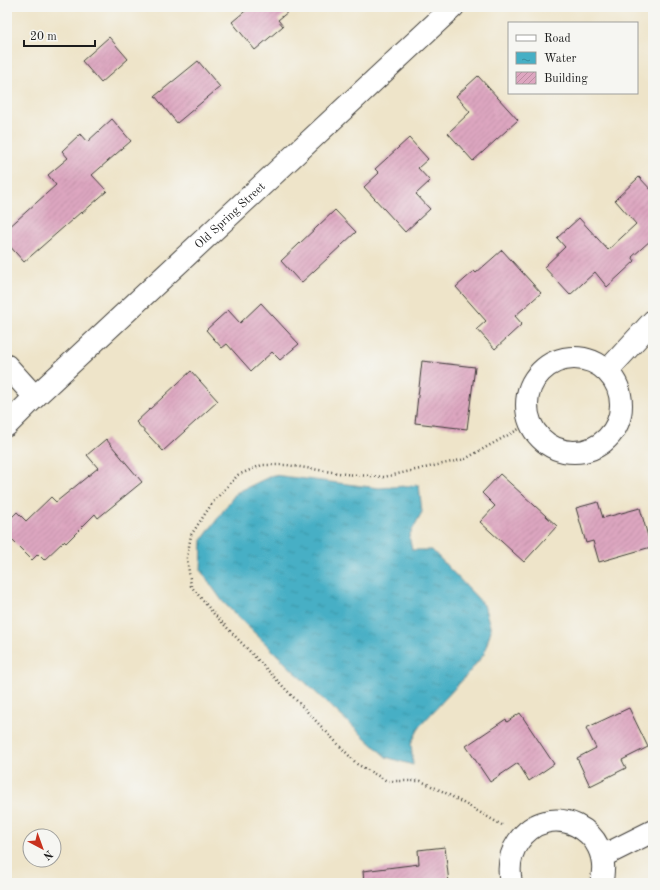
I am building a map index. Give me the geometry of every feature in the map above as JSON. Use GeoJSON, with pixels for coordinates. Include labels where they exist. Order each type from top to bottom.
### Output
{"type":"FeatureCollection","features":[{"type":"Feature","properties":{"kind":"street","name":"Old Spring Street"},"geometry":{"type":"LineString","coordinates":[[7,425],[35,397],[453,7]]}},
{"type":"Feature","properties":{"kind":"street"},"geometry":{"type":"LineString","coordinates":[[607,371],[653,321]]}},
{"type":"Feature","properties":{"kind":"street"},"geometry":{"type":"LineString","coordinates":[[580,358],[594,362],[607,371],[617,383],[621,399],[621,415],[615,430],[604,442],[591,450],[575,453],[559,451],[545,443],[534,432],[528,417],[526,402],[530,387],[538,374],[550,364],[564,359],[580,358]]}},
{"type":"Feature","properties":{"kind":"street"},"geometry":{"type":"LineString","coordinates":[[7,366],[35,397]]}},
{"type":"Feature","properties":{"kind":"street"},"geometry":{"type":"LineString","coordinates":[[511,883],[509,866],[512,850],[522,836],[533,827],[546,822],[561,821],[575,824],[587,832],[597,843],[603,856],[604,873],[601,883]]}},
{"type":"Feature","properties":{"kind":"street"},"geometry":{"type":"LineString","coordinates":[[603,856],[653,831]]}},
{"type":"Feature","properties":{"kind":"path"},"geometry":{"type":"LineString","coordinates":[[522,836],[442,791],[421,781],[387,781],[357,764],[214,614],[192,586],[187,558],[191,535],[214,502],[238,475],[256,467],[262,465],[288,465],[345,474],[384,477],[465,459],[519,429],[528,417]]}},
{"type":"Feature","properties":{"kind":"water"},"geometry":{"type":"Polygon","coordinates":[[[273,475],[379,488],[419,485],[422,512],[409,536],[412,550],[432,550],[484,605],[491,630],[484,654],[467,675],[420,726],[411,744],[413,765],[386,757],[312,689],[223,602],[201,571],[202,540],[236,493],[273,475]]]}},
{"type":"Feature","properties":{"kind":"building"},"geometry":{"type":"Polygon","coordinates":[[[250,7],[294,7],[278,20],[283,26],[255,50],[232,22],[250,7]]]}},
{"type":"Feature","properties":{"kind":"building"},"geometry":{"type":"Polygon","coordinates":[[[109,37],[128,59],[101,83],[82,61],[109,37]]]}},
{"type":"Feature","properties":{"kind":"building"},"geometry":{"type":"Polygon","coordinates":[[[198,61],[220,87],[177,123],[155,96],[198,61]]]}},
{"type":"Feature","properties":{"kind":"building"},"geometry":{"type":"Polygon","coordinates":[[[478,76],[518,120],[473,161],[448,133],[470,112],[456,96],[478,76]]]}},
{"type":"Feature","properties":{"kind":"building"},"geometry":{"type":"Polygon","coordinates":[[[112,119],[131,141],[92,175],[107,191],[24,262],[7,243],[7,229],[56,185],[48,175],[68,158],[62,151],[80,134],[87,142],[112,119]]]}},
{"type":"Feature","properties":{"kind":"building"},"geometry":{"type":"Polygon","coordinates":[[[409,138],[428,159],[418,168],[430,181],[416,194],[430,209],[405,232],[364,187],[379,173],[375,169],[409,138]]]}},
{"type":"Feature","properties":{"kind":"building"},"geometry":{"type":"Polygon","coordinates":[[[639,177],[653,192],[653,242],[651,240],[632,257],[635,261],[607,287],[595,272],[570,295],[544,267],[565,247],[557,238],[579,218],[608,250],[636,224],[615,200],[639,177]]]}},
{"type":"Feature","properties":{"kind":"building"},"geometry":{"type":"Polygon","coordinates":[[[335,210],[356,232],[301,283],[281,261],[335,210]]]}},
{"type":"Feature","properties":{"kind":"building"},"geometry":{"type":"Polygon","coordinates":[[[502,250],[541,293],[515,316],[522,324],[495,349],[477,329],[486,321],[456,287],[474,271],[476,273],[502,250]]]}},
{"type":"Feature","properties":{"kind":"building"},"geometry":{"type":"Polygon","coordinates":[[[261,303],[299,344],[280,360],[272,352],[251,371],[227,344],[222,348],[206,330],[228,310],[240,323],[261,303]]]}},
{"type":"Feature","properties":{"kind":"building"},"geometry":{"type":"Polygon","coordinates":[[[422,361],[475,367],[467,429],[415,423],[422,361]]]}},
{"type":"Feature","properties":{"kind":"building"},"geometry":{"type":"Polygon","coordinates":[[[191,371],[218,401],[163,451],[136,422],[191,371]]]}},
{"type":"Feature","properties":{"kind":"building"},"geometry":{"type":"Polygon","coordinates":[[[106,439],[142,482],[98,518],[95,514],[66,543],[64,541],[44,560],[38,554],[32,560],[7,535],[7,522],[17,512],[26,521],[51,497],[56,502],[98,468],[87,455],[106,439]]]}},
{"type":"Feature","properties":{"kind":"building"},"geometry":{"type":"Polygon","coordinates":[[[500,474],[557,526],[524,562],[480,522],[495,506],[482,493],[500,474]]]}},
{"type":"Feature","properties":{"kind":"building"},"geometry":{"type":"Polygon","coordinates":[[[598,502],[603,518],[640,508],[651,547],[599,562],[593,541],[586,543],[576,508],[598,502]]]}},
{"type":"Feature","properties":{"kind":"building"},"geometry":{"type":"Polygon","coordinates":[[[629,708],[648,747],[622,760],[626,768],[590,786],[577,758],[596,748],[586,728],[629,708]]]}},
{"type":"Feature","properties":{"kind":"building"},"geometry":{"type":"Polygon","coordinates":[[[520,713],[554,764],[529,781],[518,763],[490,782],[466,746],[506,719],[507,722],[520,713]]]}},
{"type":"Feature","properties":{"kind":"building"},"geometry":{"type":"Polygon","coordinates":[[[445,847],[449,883],[364,883],[363,871],[419,864],[418,850],[445,847]]]}}]}
